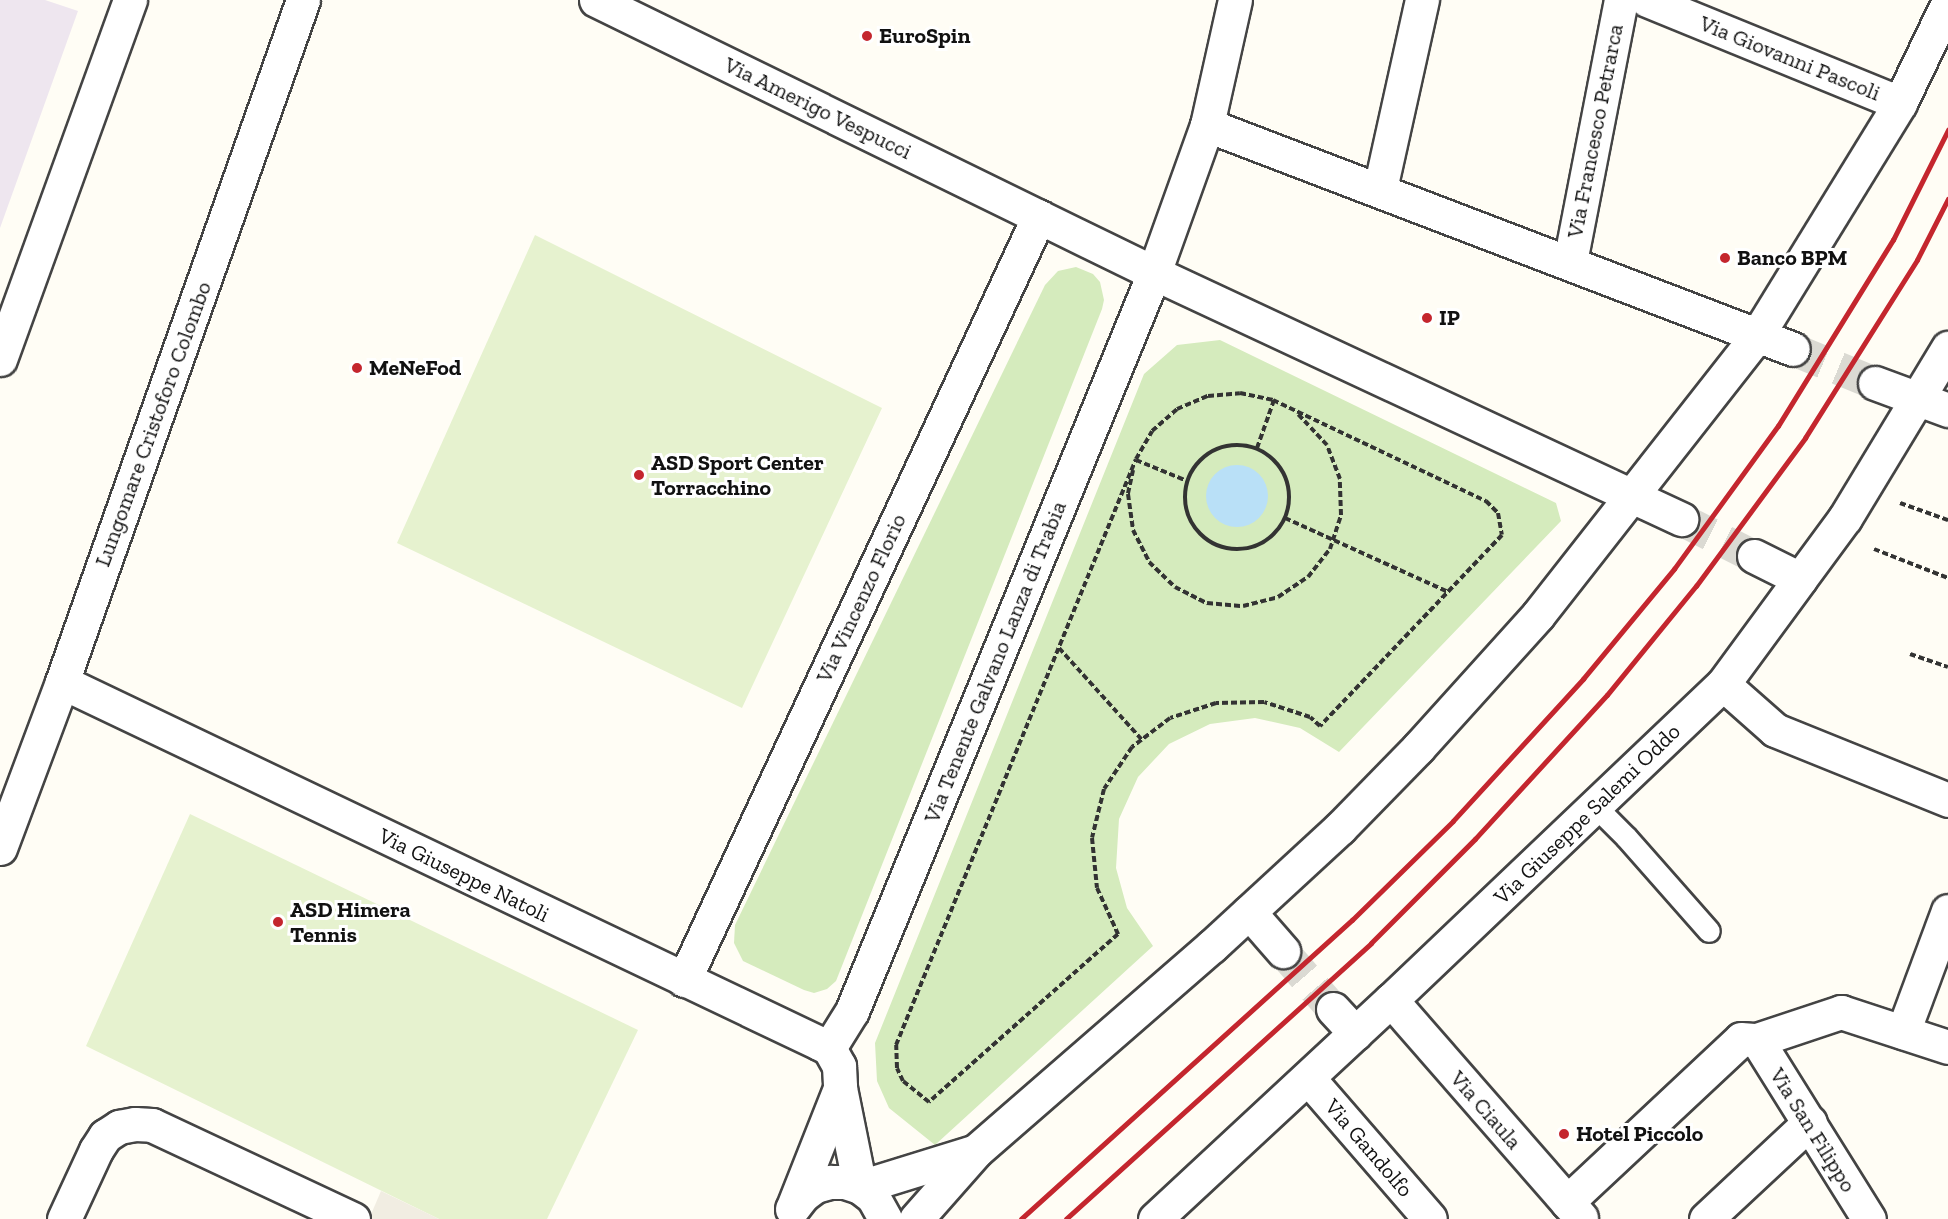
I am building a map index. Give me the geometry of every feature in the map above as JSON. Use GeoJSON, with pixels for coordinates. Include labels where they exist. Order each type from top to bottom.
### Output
{"type":"FeatureCollection","features":[{"type":"Feature","properties":{"kind":"street"},"geometry":{"type":"LineString","coordinates":[[0,359],[130,0]]}},
{"type":"Feature","properties":{"kind":"street","name":"Lungomare Cristoforo Colombo"},"geometry":{"type":"LineString","coordinates":[[0,848],[62,682],[303,0]]}},
{"type":"Feature","properties":{"kind":"street","name":"Via Amerigo Vespucci"},"geometry":{"type":"LineString","coordinates":[[596,0],[1154,273],[1681,519]]}},
{"type":"Feature","properties":{"kind":"street","name":"Via Tenente Galvano Lanza di Trabia"},"geometry":{"type":"LineString","coordinates":[[829,1048],[852,1011],[1154,273],[1206,125],[1235,0]]}},
{"type":"Feature","properties":{"kind":"street"},"geometry":{"type":"LineString","coordinates":[[1380,189],[1422,0]]}},
{"type":"Feature","properties":{"kind":"street","name":"Via Francesco Petrarca"},"geometry":{"type":"LineString","coordinates":[[1570,262],[1621,0]]}},
{"type":"Feature","properties":{"kind":"street","name":"Via Giovanni Pascoli"},"geometry":{"type":"LineString","coordinates":[[1647,0],[1900,103]]}},
{"type":"Feature","properties":{"kind":"street"},"geometry":{"type":"LineString","coordinates":[[915,1219],[976,1151],[1249,912],[1340,828],[1426,739],[1538,615],[1758,334],[1900,103],[1948,3]]}},
{"type":"Feature","properties":{"kind":"street"},"geometry":{"type":"LineString","coordinates":[[1206,125],[1380,189],[1758,334],[1793,350]]}},
{"type":"Feature","properties":{"kind":"street","name":"Via Vincenzo Florio"},"geometry":{"type":"LineString","coordinates":[[684,980],[1039,216]]}},
{"type":"Feature","properties":{"kind":"street","name":"Via Giuseppe Salemi Oddo"},"geometry":{"type":"LineString","coordinates":[[1155,1219],[1391,1000],[1723,684],[1835,531],[1864,486],[1933,405],[1948,348]]}},
{"type":"Feature","properties":{"kind":"street"},"geometry":{"type":"LineString","coordinates":[[1875,383],[1933,405]]}},
{"type":"Feature","properties":{"kind":"street"},"geometry":{"type":"LineString","coordinates":[[1754,556],[1800,579]]}},
{"type":"Feature","properties":{"kind":"street","name":"Via Giuseppe Natoli"},"geometry":{"type":"LineString","coordinates":[[62,682],[829,1048]]}},
{"type":"Feature","properties":{"kind":"street"},"geometry":{"type":"LineString","coordinates":[[1723,684],[1774,730],[1948,800]]}},
{"type":"Feature","properties":{"kind":"street"},"geometry":{"type":"LineString","coordinates":[[1903,1032],[1948,910]]}},
{"type":"Feature","properties":{"kind":"street"},"geometry":{"type":"LineString","coordinates":[[1249,912],[1283,951]]}},
{"type":"Feature","properties":{"kind":"street","name":"Via Ciaula"},"geometry":{"type":"LineString","coordinates":[[1391,1000],[1574,1210]]}},
{"type":"Feature","properties":{"kind":"street"},"geometry":{"type":"LineString","coordinates":[[1333,1009],[1355,1033]]}},
{"type":"Feature","properties":{"kind":"street"},"geometry":{"type":"LineString","coordinates":[[1574,1210],[1741,1039],[1757,1040],[1841,1012],[1948,1047]]}},
{"type":"Feature","properties":{"kind":"street","name":"Via San Filippo"},"geometry":{"type":"LineString","coordinates":[[1757,1040],[1809,1122],[1862,1216]]}},
{"type":"Feature","properties":{"kind":"street"},"geometry":{"type":"LineString","coordinates":[[829,1048],[839,1066],[840,1088],[860,1187]]}},
{"type":"Feature","properties":{"kind":"street","name":"Via Gandolfo"},"geometry":{"type":"LineString","coordinates":[[1308,1078],[1430,1219]]}},
{"type":"Feature","properties":{"kind":"street"},"geometry":{"type":"LineString","coordinates":[[790,1214],[840,1088]]}},
{"type":"Feature","properties":{"kind":"street"},"geometry":{"type":"LineString","coordinates":[[1706,1219],[1809,1122]]}},
{"type":"Feature","properties":{"kind":"street"},"geometry":{"type":"LineString","coordinates":[[64,1219],[96,1150],[105,1136],[119,1127],[135,1124],[159,1128],[354,1219]]}},
{"type":"Feature","properties":{"kind":"street"},"geometry":{"type":"LineString","coordinates":[[860,1187],[976,1151]]}},
{"type":"Feature","properties":{"kind":"street"},"geometry":{"type":"LineString","coordinates":[[790,1214],[803,1195],[815,1186],[830,1182],[845,1182],[860,1187],[873,1197],[885,1219]]}},
{"type":"Feature","properties":{"kind":"lane"},"geometry":{"type":"LineString","coordinates":[[1595,806],[1626,837],[1709,931]]}},
{"type":"Feature","properties":{"kind":"path"},"geometry":{"type":"LineString","coordinates":[[1240,393],[1273,399],[1486,501],[1498,513],[1502,535],[1320,726],[1310,717],[1264,702],[1216,703],[1170,718],[1132,747],[1104,789],[1092,838],[1097,888],[1118,934],[929,1102],[903,1081],[897,1068],[896,1045],[1136,459],[1152,431],[1177,409],[1208,396],[1240,393]]}},
{"type":"Feature","properties":{"kind":"path"},"geometry":{"type":"LineString","coordinates":[[1257,448],[1273,399]]}},
{"type":"Feature","properties":{"kind":"path"},"geometry":{"type":"LineString","coordinates":[[1136,459],[1128,494],[1129,503],[1133,530],[1149,562],[1175,587],[1207,603],[1243,606],[1278,597],[1308,578],[1330,549],[1341,515],[1340,478],[1327,445],[1304,417],[1273,399]]}},
{"type":"Feature","properties":{"kind":"path"},"geometry":{"type":"LineString","coordinates":[[1239,445],[1257,448],[1271,457],[1282,470],[1289,485],[1290,502],[1285,518],[1276,532],[1256,546],[1231,550],[1215,545],[1200,535],[1189,520],[1184,503],[1187,481],[1193,468],[1205,454],[1221,446],[1239,445]]}},
{"type":"Feature","properties":{"kind":"path"},"geometry":{"type":"LineString","coordinates":[[1136,459],[1187,481]]}},
{"type":"Feature","properties":{"kind":"path"},"geometry":{"type":"LineString","coordinates":[[1864,486],[1924,513],[1948,520]]}},
{"type":"Feature","properties":{"kind":"path"},"geometry":{"type":"LineString","coordinates":[[1285,518],[1448,592]]}},
{"type":"Feature","properties":{"kind":"path"},"geometry":{"type":"LineString","coordinates":[[1835,531],[1895,559],[1948,578]]}},
{"type":"Feature","properties":{"kind":"path"},"geometry":{"type":"LineString","coordinates":[[1059,648],[1142,740]]}},
{"type":"Feature","properties":{"kind":"path"},"geometry":{"type":"LineString","coordinates":[[1910,654],[1948,667]]}},
{"type":"Feature","properties":{"kind":"shaded area"},"geometry":{"type":"Polygon","coordinates":[[[0,0],[45,0],[78,11],[0,228],[0,0]]]}},
{"type":"Feature","properties":{"kind":"shaded area"},"geometry":{"type":"Polygon","coordinates":[[[381,1191],[439,1219],[369,1219],[381,1191]]]}},
{"type":"Feature","properties":{"kind":"green space","name":"ASD Sport Center Torracchino"},"geometry":{"type":"Polygon","coordinates":[[[535,235],[882,408],[742,708],[397,543],[535,235]]]}},
{"type":"Feature","properties":{"kind":"green space"},"geometry":{"type":"Polygon","coordinates":[[[1076,267],[1093,274],[1100,282],[1104,300],[1102,309],[836,981],[827,989],[814,993],[804,990],[743,961],[734,943],[735,925],[1045,285],[1058,271],[1076,267]]]}},
{"type":"Feature","properties":{"kind":"green space"},"geometry":{"type":"Polygon","coordinates":[[[1220,340],[1556,503],[1561,521],[1339,752],[1300,728],[1255,718],[1210,724],[1169,744],[1138,777],[1119,819],[1116,868],[1127,908],[1153,946],[935,1145],[889,1108],[877,1081],[875,1043],[1144,374],[1177,345],[1220,340]]]}},
{"type":"Feature","properties":{"kind":"green space","name":"ASD Himera Tennis"},"geometry":{"type":"Polygon","coordinates":[[[190,814],[638,1030],[547,1219],[439,1219],[86,1046],[190,814]]]}},
{"type":"Feature","properties":{"kind":"water"},"geometry":{"type":"Polygon","coordinates":[[[1237,465],[1249,467],[1259,474],[1266,484],[1268,496],[1266,508],[1259,518],[1249,525],[1237,527],[1225,525],[1215,518],[1208,508],[1206,496],[1208,484],[1215,474],[1225,467],[1237,465]]]}},
{"type":"Feature","properties":{"kind":"tunnel"},"geometry":{"type":"LineString","coordinates":[[1793,349],[1875,383]]}},
{"type":"Feature","properties":{"kind":"tunnel"},"geometry":{"type":"LineString","coordinates":[[1681,519],[1754,556]]}},
{"type":"Feature","properties":{"kind":"tunnel"},"geometry":{"type":"LineString","coordinates":[[1283,951],[1333,1009]]}},
{"type":"Feature","properties":{"kind":"railway"},"geometry":{"type":"LineString","coordinates":[[1021,1219],[1352,920],[1453,821],[1583,679],[1674,569],[1778,426],[1893,240],[1948,130]]}},
{"type":"Feature","properties":{"kind":"railway"},"geometry":{"type":"LineString","coordinates":[[1066,1219],[1371,943],[1475,839],[1607,695],[1696,586],[1805,438],[1917,260],[1948,199]]}},
{"type":"Feature","properties":{"kind":"place","name":"EuroSpin"},"geometry":{"type":"Point","coordinates":[867,36]}},
{"type":"Feature","properties":{"kind":"place","name":"Banco BPM"},"geometry":{"type":"Point","coordinates":[1725,258]}},
{"type":"Feature","properties":{"kind":"place","name":"IP"},"geometry":{"type":"Point","coordinates":[1427,318]}},
{"type":"Feature","properties":{"kind":"place","name":"MeNeFod"},"geometry":{"type":"Point","coordinates":[357,368]}},
{"type":"Feature","properties":{"kind":"place","name":"ASD Sport Center Torracchino"},"geometry":{"type":"Point","coordinates":[639,475]}},
{"type":"Feature","properties":{"kind":"place","name":"ASD Himera Tennis"},"geometry":{"type":"Point","coordinates":[278,922]}},
{"type":"Feature","properties":{"kind":"place","name":"Hotel Piccolo"},"geometry":{"type":"Point","coordinates":[1564,1134]}}]}
